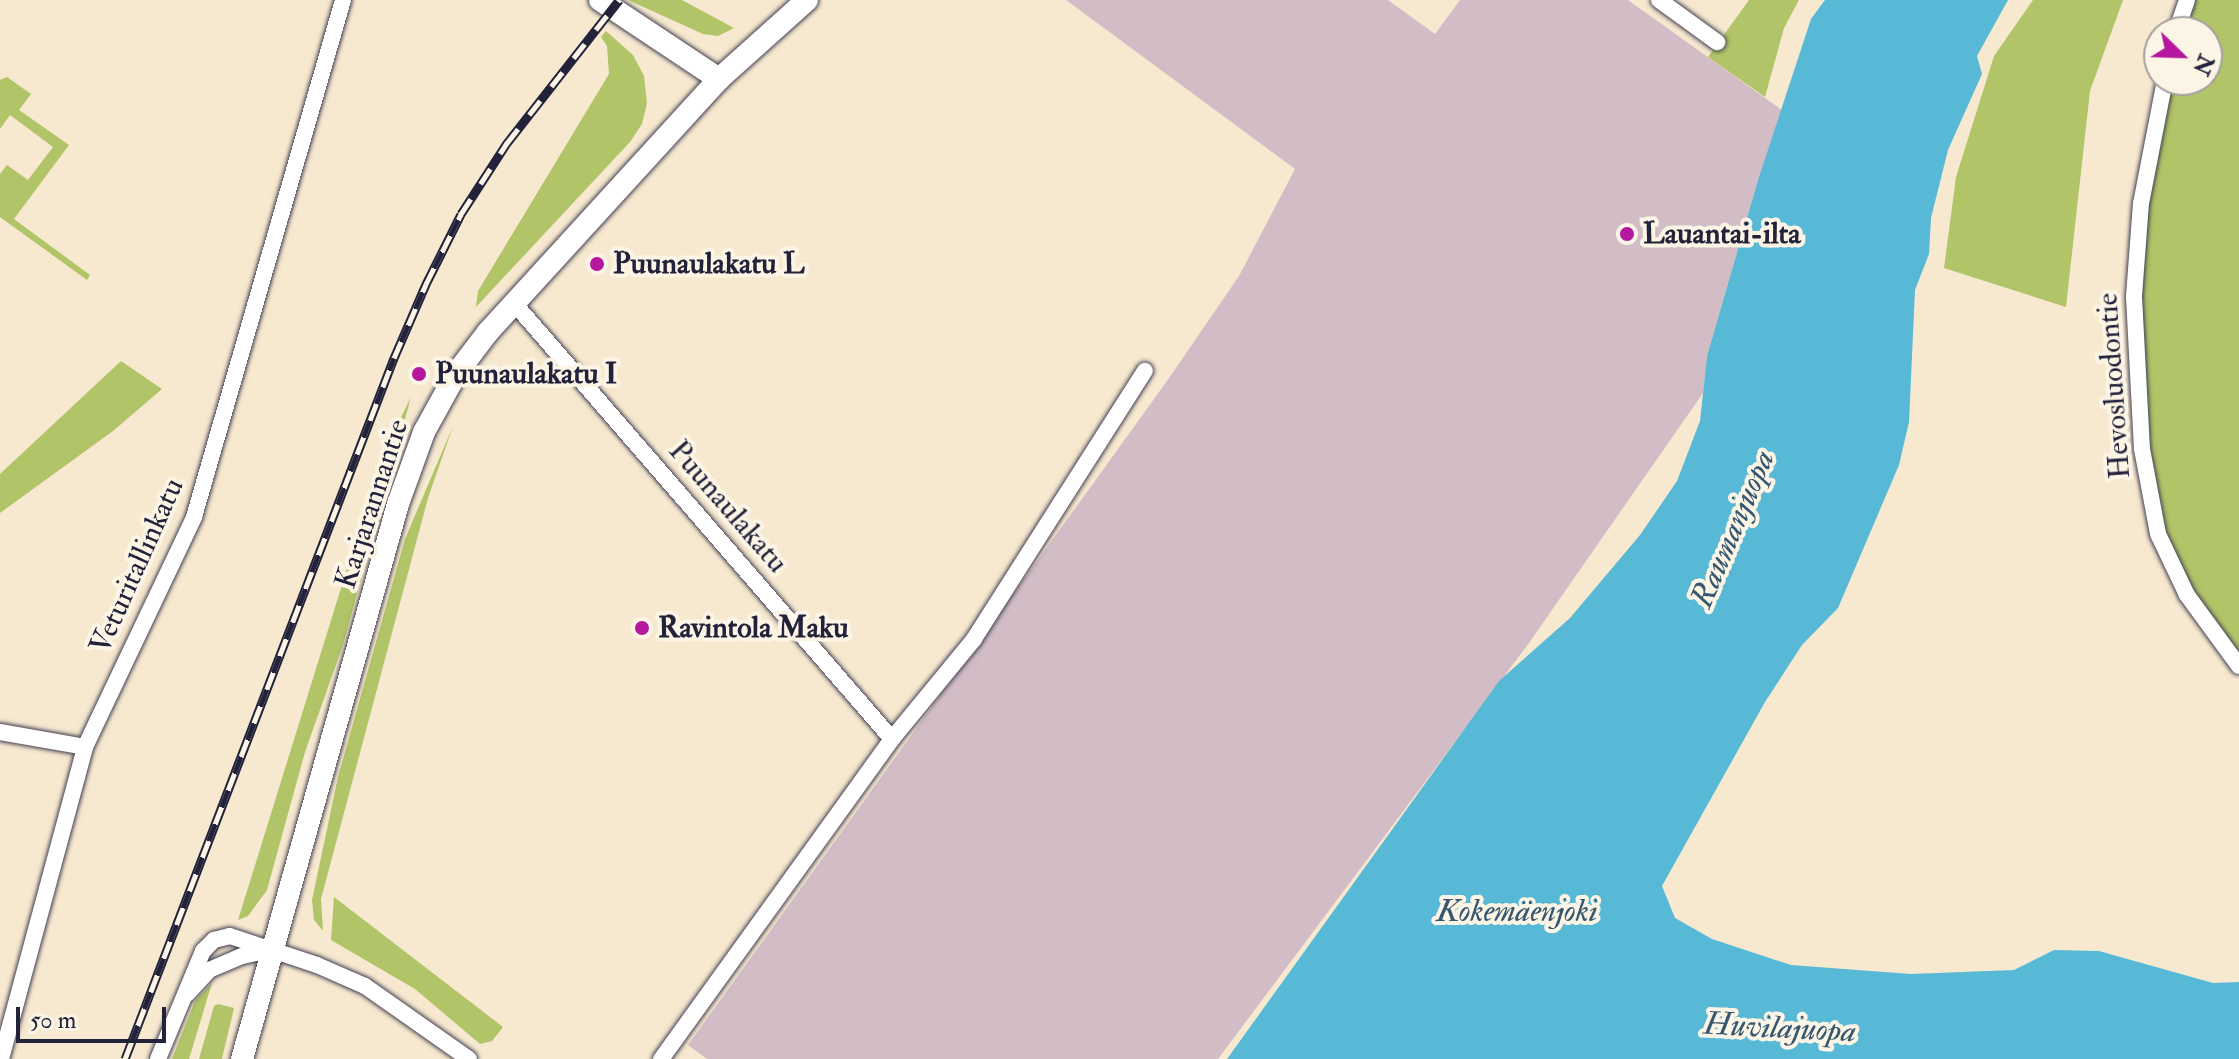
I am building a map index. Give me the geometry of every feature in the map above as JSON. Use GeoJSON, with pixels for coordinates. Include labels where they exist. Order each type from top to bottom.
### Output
{"type":"FeatureCollection","features":[{"type":"Feature","properties":{"kind":"main road"},"geometry":{"type":"LineString","coordinates":[[600,0],[719,79]]}},
{"type":"Feature","properties":{"kind":"main road","name":"Karjarannantie"},"geometry":{"type":"LineString","coordinates":[[242,1059],[398,504],[424,432],[456,374],[514,303],[719,79],[807,0]]}},
{"type":"Feature","properties":{"kind":"street","name":"Veturitallinkatu"},"geometry":{"type":"LineString","coordinates":[[1,1059],[85,747],[194,517],[343,0]]}},
{"type":"Feature","properties":{"kind":"street"},"geometry":{"type":"LineString","coordinates":[[1659,0],[1717,42]]}},
{"type":"Feature","properties":{"kind":"street","name":"Hevosluodontie"},"geometry":{"type":"LineString","coordinates":[[2162,96],[2141,203],[2134,297],[2142,449],[2158,534],[2187,595],[2239,666]]}},
{"type":"Feature","properties":{"kind":"street","name":"Puunaulakatu"},"geometry":{"type":"LineString","coordinates":[[514,303],[892,739]]}},
{"type":"Feature","properties":{"kind":"street"},"geometry":{"type":"LineString","coordinates":[[661,1059],[892,739],[974,639],[1145,371]]}},
{"type":"Feature","properties":{"kind":"street"},"geometry":{"type":"LineString","coordinates":[[0,732],[85,747]]}},
{"type":"Feature","properties":{"kind":"street"},"geometry":{"type":"LineString","coordinates":[[158,1059],[203,951],[214,940],[230,936],[365,986],[469,1059]]}},
{"type":"Feature","properties":{"kind":"street"},"geometry":{"type":"LineString","coordinates":[[179,1004],[209,970],[242,956],[272,949]]}},
{"type":"Feature","properties":{"kind":"shaded area"},"geometry":{"type":"Polygon","coordinates":[[[1066,0],[1388,0],[1435,34],[1460,0],[1628,0],[1783,111],[1758,180],[1707,356],[1703,393],[1529,643],[1218,1059],[707,1059],[688,1045],[1167,381],[1239,276],[1295,169],[1066,0]]]}},
{"type":"Feature","properties":{"kind":"green space"},"geometry":{"type":"Polygon","coordinates":[[[628,0],[682,0],[734,28],[718,36],[703,34],[628,0]]]}},
{"type":"Feature","properties":{"kind":"green space"},"geometry":{"type":"Polygon","coordinates":[[[1749,0],[1799,0],[1784,28],[1765,97],[1708,57],[1749,0]]]}},
{"type":"Feature","properties":{"kind":"green space"},"geometry":{"type":"Polygon","coordinates":[[[2033,0],[2123,0],[2090,91],[2066,307],[1944,268],[1956,177],[1994,56],[2033,0]]]}},
{"type":"Feature","properties":{"kind":"green space"},"geometry":{"type":"Polygon","coordinates":[[[2187,0],[2239,0],[2239,666],[2158,534],[2142,449],[2141,203],[2162,96],[2223,96],[2223,16],[2182,16],[2187,0]]]}},
{"type":"Feature","properties":{"kind":"green space"},"geometry":{"type":"Polygon","coordinates":[[[606,31],[633,55],[644,76],[647,103],[642,124],[630,142],[476,307],[478,291],[609,74],[607,46],[601,37],[606,31]]]}},
{"type":"Feature","properties":{"kind":"green space"},"geometry":{"type":"Polygon","coordinates":[[[7,77],[31,94],[19,110],[69,145],[14,219],[90,275],[87,280],[0,217],[0,174],[7,165],[28,180],[53,147],[10,115],[0,129],[0,80],[7,77]]]}},
{"type":"Feature","properties":{"kind":"green space"},"geometry":{"type":"Polygon","coordinates":[[[121,361],[162,389],[113,431],[0,513],[0,474],[121,361]]]}},
{"type":"Feature","properties":{"kind":"green space"},"geometry":{"type":"Polygon","coordinates":[[[411,397],[343,645],[305,752],[267,890],[248,916],[238,920],[382,456],[411,397]]]}},
{"type":"Feature","properties":{"kind":"green space"},"geometry":{"type":"Polygon","coordinates":[[[453,426],[428,498],[321,899],[323,931],[314,920],[312,900],[338,777],[405,539],[453,426]]]}},
{"type":"Feature","properties":{"kind":"green space"},"geometry":{"type":"Polygon","coordinates":[[[334,897],[503,1027],[492,1041],[480,1044],[415,989],[331,940],[334,897]]]}},
{"type":"Feature","properties":{"kind":"green space"},"geometry":{"type":"Polygon","coordinates":[[[212,983],[189,1059],[172,1059],[195,1001],[212,983]]]}},
{"type":"Feature","properties":{"kind":"green space"},"geometry":{"type":"Polygon","coordinates":[[[214,1006],[234,1008],[222,1059],[199,1059],[214,1006]]]}},
{"type":"Feature","properties":{"kind":"water","name":"Kokemäenjoki"},"geometry":{"type":"Polygon","coordinates":[[[1825,0],[2008,0],[1977,56],[1982,74],[1948,150],[1931,218],[1929,254],[1915,290],[1909,422],[1899,465],[1838,608],[1802,645],[1765,702],[1662,886],[1675,918],[1712,939],[1791,965],[1911,974],[2014,970],[2054,950],[2099,951],[2213,983],[2239,982],[2239,1059],[1227,1059],[1499,681],[1570,618],[1640,535],[1677,481],[1700,421],[1707,356],[1758,180],[1811,19],[1825,0]]]}},
{"type":"Feature","properties":{"kind":"railway"},"geometry":{"type":"LineString","coordinates":[[125,1059],[394,358],[426,284],[461,214],[507,143],[619,0]]}},
{"type":"Feature","properties":{"kind":"place","name":"Lauantai-ilta"},"geometry":{"type":"Point","coordinates":[1627,234]}},
{"type":"Feature","properties":{"kind":"place","name":"Puunaulakatu L"},"geometry":{"type":"Point","coordinates":[597,264]}},
{"type":"Feature","properties":{"kind":"place","name":"Puunaulakatu I"},"geometry":{"type":"Point","coordinates":[419,374]}},
{"type":"Feature","properties":{"kind":"place","name":"Ravintola Maku"},"geometry":{"type":"Point","coordinates":[642,628]}},
{"type":"Feature","properties":{"kind":"water label","name":"Raumanjuopa"},"geometry":{"type":"Point","coordinates":[1733,529]}},
{"type":"Feature","properties":{"kind":"water label","name":"Huvilajuopa"},"geometry":{"type":"Point","coordinates":[1780,1028]}}]}
